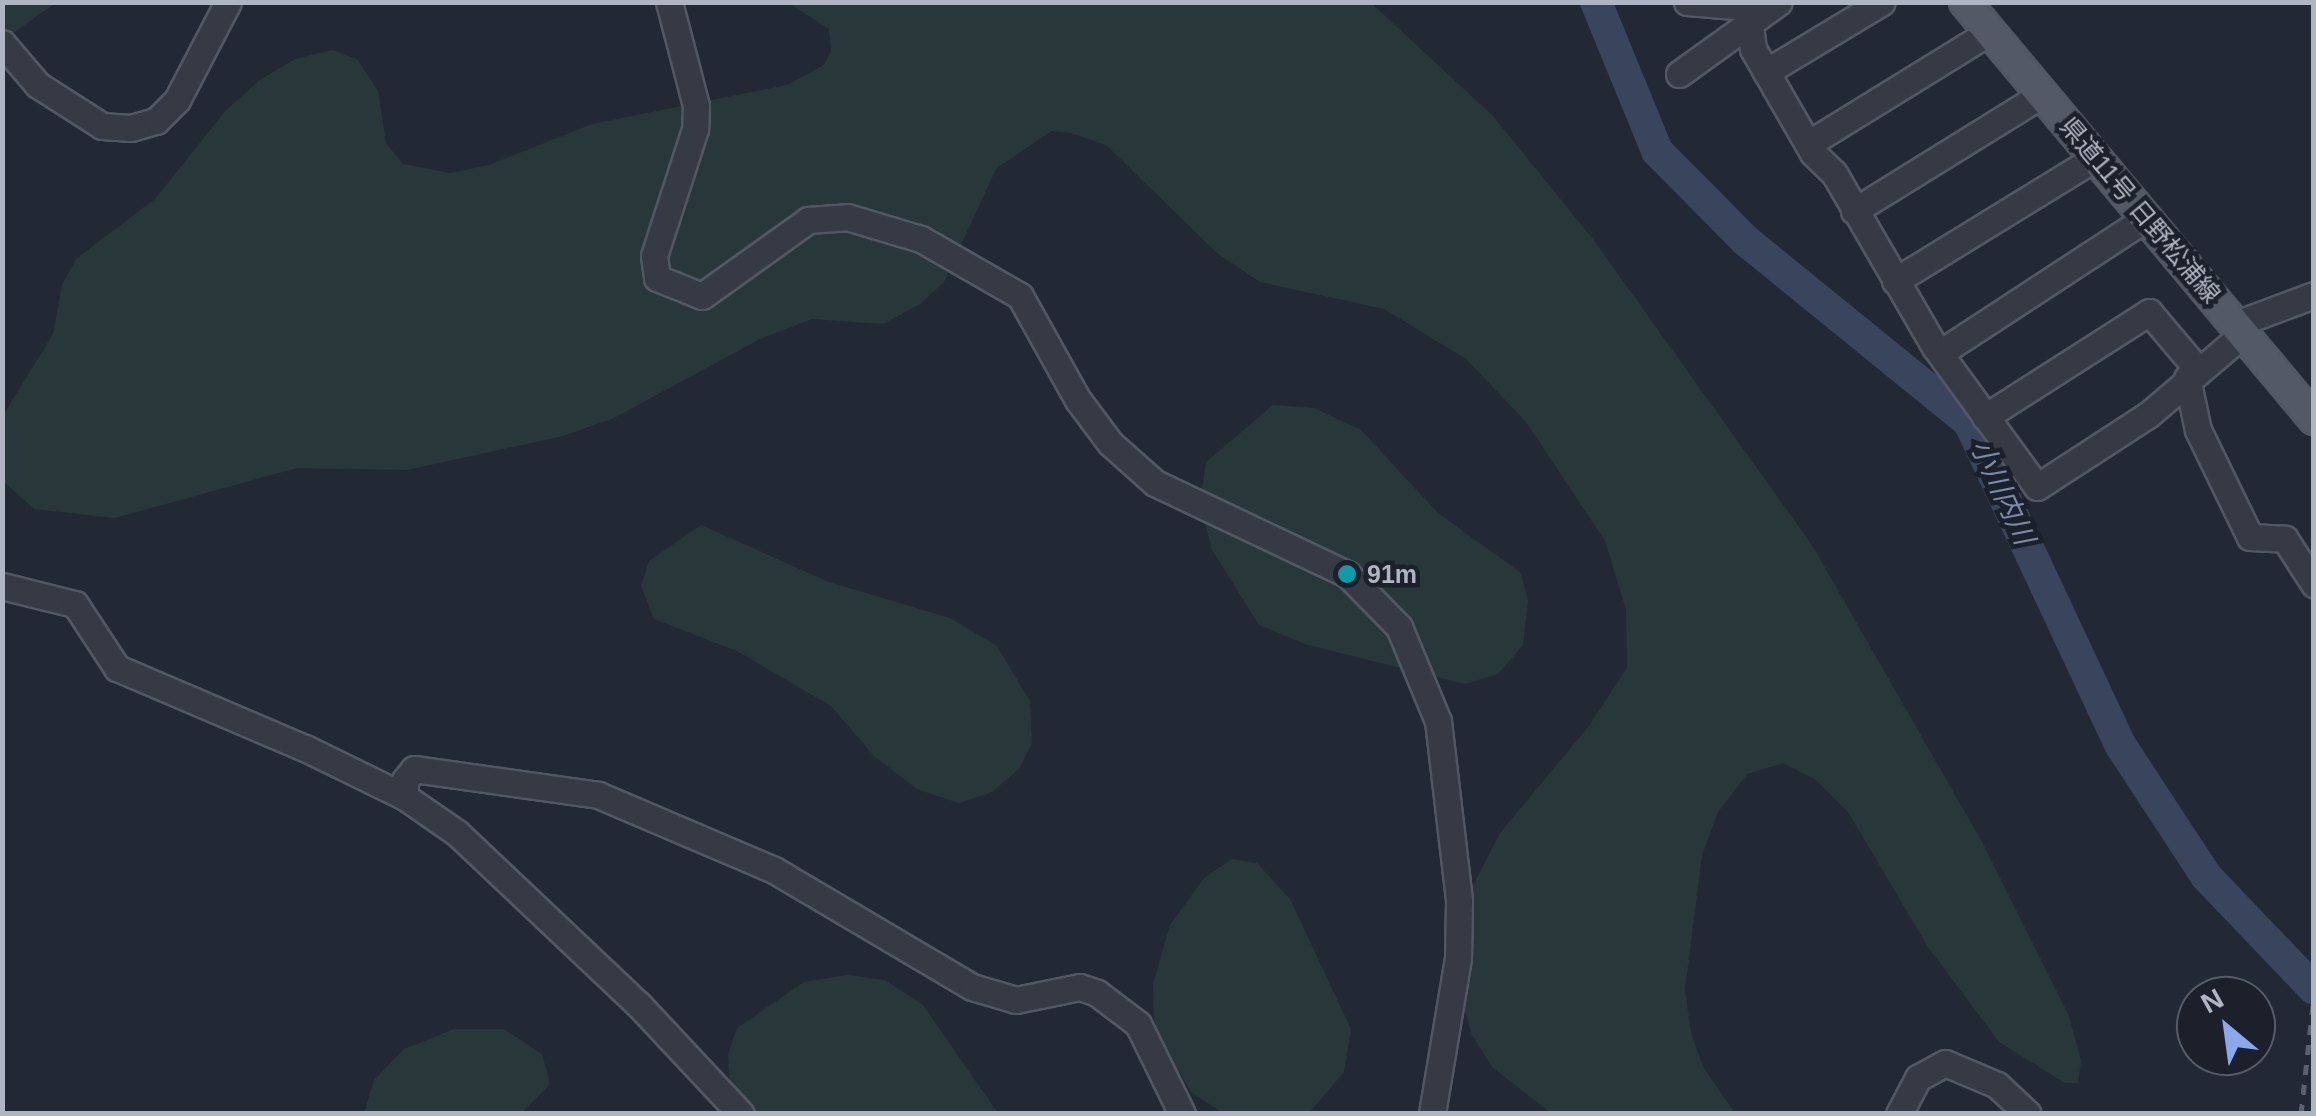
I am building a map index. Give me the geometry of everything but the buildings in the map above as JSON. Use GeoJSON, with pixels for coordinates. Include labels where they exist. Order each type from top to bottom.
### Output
{"type":"FeatureCollection","features":[{"type":"Feature","properties":{"kind":"main road","name":"県道11号 日野松浦線"},"geometry":{"type":"LineString","coordinates":[[1965,2],[2314,419]]}},
{"type":"Feature","properties":{"kind":"street"},"geometry":{"type":"LineString","coordinates":[[2,43],[54,95],[102,126],[132,128],[156,121],[177,100],[228,2]]}},
{"type":"Feature","properties":{"kind":"street"},"geometry":{"type":"LineString","coordinates":[[668,2],[696,106],[696,130],[654,256],[657,278],[702,296],[808,220],[848,217],[938,248],[1020,296],[1078,400],[1110,443],[1155,483],[1347,574],[1400,627],[1438,721],[1459,901],[1458,958],[1432,1114]]}},
{"type":"Feature","properties":{"kind":"street"},"geometry":{"type":"LineString","coordinates":[[1687,2],[1748,11],[1780,2]]}},
{"type":"Feature","properties":{"kind":"street"},"geometry":{"type":"LineString","coordinates":[[1766,72],[1882,2]]}},
{"type":"Feature","properties":{"kind":"street"},"geometry":{"type":"LineString","coordinates":[[1748,11],[1753,48],[1808,144],[1854,211],[1940,353],[2036,487],[2148,415],[2240,328],[2314,294]]}},
{"type":"Feature","properties":{"kind":"street"},"geometry":{"type":"LineString","coordinates":[[1679,74],[1748,11]]}},
{"type":"Feature","properties":{"kind":"street"},"geometry":{"type":"LineString","coordinates":[[1808,144],[1989,32]]}},
{"type":"Feature","properties":{"kind":"street"},"geometry":{"type":"LineString","coordinates":[[1854,211],[2041,95]]}},
{"type":"Feature","properties":{"kind":"street"},"geometry":{"type":"LineString","coordinates":[[1895,282],[2095,158]]}},
{"type":"Feature","properties":{"kind":"street"},"geometry":{"type":"LineString","coordinates":[[1940,353],[2146,218]]}},
{"type":"Feature","properties":{"kind":"street"},"geometry":{"type":"LineString","coordinates":[[1985,417],[2150,312],[2192,374],[2198,430],[2250,537],[2285,539],[2314,584]]}},
{"type":"Feature","properties":{"kind":"street"},"geometry":{"type":"LineString","coordinates":[[2,586],[75,604],[117,668],[404,796],[457,833],[639,1005],[741,1114]]}},
{"type":"Feature","properties":{"kind":"street"},"geometry":{"type":"LineString","coordinates":[[404,796],[414,769],[598,795],[774,870],[972,988],[1016,1000],[1080,987],[1097,993],[1138,1024],[1182,1114]]}},
{"type":"Feature","properties":{"kind":"street"},"geometry":{"type":"LineString","coordinates":[[1899,1114],[1918,1078],[1946,1064],[1997,1085],[2028,1114]]}},
{"type":"Feature","properties":{"kind":"shaded area"},"geometry":{"type":"Polygon","coordinates":[[[3,3],[56,3],[3,40],[3,3]]]}},
{"type":"Feature","properties":{"kind":"shaded area"},"geometry":{"type":"Polygon","coordinates":[[[789,3],[1371,3],[1493,116],[1592,238],[1812,545],[1982,842],[2069,1016],[2081,1061],[2078,1083],[2065,1083],[1999,1042],[1928,947],[1848,812],[1816,780],[1783,763],[1747,774],[1718,812],[1702,855],[1685,989],[1691,1033],[1703,1067],[1735,1113],[1551,1113],[1492,1067],[1472,1035],[1461,996],[1465,901],[1500,833],[1589,726],[1627,668],[1626,609],[1605,541],[1526,422],[1466,359],[1384,309],[1260,282],[1217,253],[1106,145],[1071,133],[1051,131],[996,169],[944,282],[920,304],[883,324],[812,319],[760,339],[614,418],[563,436],[407,470],[297,468],[115,518],[34,509],[3,481],[2,417],[53,334],[62,285],[76,259],[156,198],[226,110],[260,80],[295,59],[333,50],[357,59],[378,91],[386,143],[403,164],[450,173],[489,165],[592,124],[787,85],[824,65],[831,51],[829,29],[789,3]]]}},
{"type":"Feature","properties":{"kind":"shaded area"},"geometry":{"type":"Polygon","coordinates":[[[1273,405],[1314,408],[1361,430],[1438,513],[1521,573],[1528,601],[1523,645],[1498,674],[1465,684],[1305,644],[1259,625],[1212,550],[1200,502],[1206,462],[1273,405]]]}},
{"type":"Feature","properties":{"kind":"shaded area"},"geometry":{"type":"Polygon","coordinates":[[[701,525],[829,582],[950,618],[997,646],[1030,701],[1032,743],[1019,769],[992,792],[959,803],[917,789],[875,757],[831,706],[737,651],[654,619],[641,586],[649,561],[701,525]]]}},
{"type":"Feature","properties":{"kind":"shaded area"},"geometry":{"type":"Polygon","coordinates":[[[1232,859],[1257,863],[1290,899],[1351,1029],[1344,1072],[1309,1113],[1223,1113],[1191,1092],[1154,1029],[1153,984],[1170,925],[1204,878],[1232,859]]]}},
{"type":"Feature","properties":{"kind":"shaded area"},"geometry":{"type":"Polygon","coordinates":[[[847,975],[885,980],[923,1005],[998,1113],[740,1113],[730,1097],[728,1055],[737,1028],[804,982],[847,975]]]}},
{"type":"Feature","properties":{"kind":"shaded area"},"geometry":{"type":"Polygon","coordinates":[[[454,1029],[504,1029],[542,1054],[550,1084],[521,1113],[364,1113],[374,1080],[404,1049],[454,1029]]]}},
{"type":"Feature","properties":{"kind":"waterway","name":"小川内川"},"geometry":{"type":"LineString","coordinates":[[1596,2],[1657,151],[1745,240],[1969,422],[2121,746],[2206,876],[2314,989]]}},
{"type":"Feature","properties":{"kind":"railway"},"geometry":{"type":"LineString","coordinates":[[2301,1114],[2314,996]]}},
{"type":"Feature","properties":{"kind":"place","name":"91m"},"geometry":{"type":"Point","coordinates":[1347,574]}}]}
